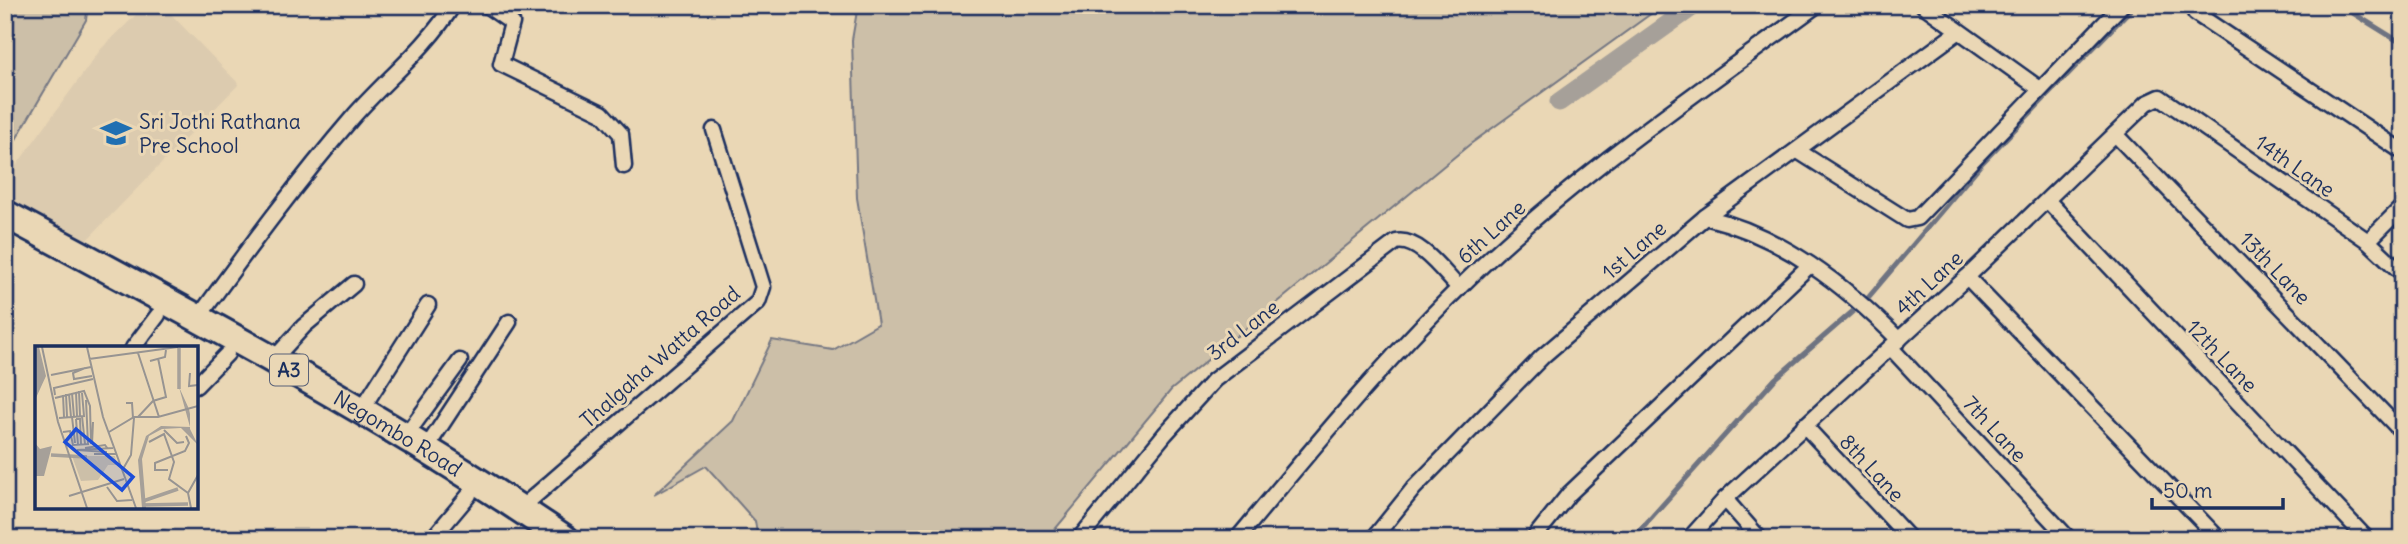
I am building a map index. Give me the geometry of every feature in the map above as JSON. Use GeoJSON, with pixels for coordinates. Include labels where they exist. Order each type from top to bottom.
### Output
{"type":"FeatureCollection","features":[{"type":"Feature","properties":{"kind":"highway","name":"Negombo Road"},"geometry":{"type":"LineString","coordinates":[[5,214],[198,318],[360,412],[520,508],[565,539]]}},
{"type":"Feature","properties":{"kind":"highway","name":"Negombo Road"},"geometry":{"type":"LineString","coordinates":[[5,232],[227,354],[468,495],[536,539]]}},
{"type":"Feature","properties":{"kind":"street"},"geometry":{"type":"LineString","coordinates":[[198,318],[271,215],[354,115],[427,39],[453,5]]}},
{"type":"Feature","properties":{"kind":"street"},"geometry":{"type":"LineString","coordinates":[[486,5],[512,23],[501,64],[602,113],[621,134],[624,166]]}},
{"type":"Feature","properties":{"kind":"street","name":"6th Lane"},"geometry":{"type":"LineString","coordinates":[[1237,539],[1310,451],[1459,288],[1595,167],[1817,5]]}},
{"type":"Feature","properties":{"kind":"street"},"geometry":{"type":"LineString","coordinates":[[1923,5],[1958,33],[2040,89]]}},
{"type":"Feature","properties":{"kind":"street"},"geometry":{"type":"LineString","coordinates":[[1798,151],[1906,220],[1917,218],[2122,5]]}},
{"type":"Feature","properties":{"kind":"street"},"geometry":{"type":"LineString","coordinates":[[2195,13],[2403,152]]}},
{"type":"Feature","properties":{"kind":"street","name":"1st Lane"},"geometry":{"type":"LineString","coordinates":[[1373,539],[1415,488],[1543,356],[1705,217],[1958,33]]}},
{"type":"Feature","properties":{"kind":"street","name":"4th Lane"},"geometry":{"type":"LineString","coordinates":[[1689,539],[1725,499],[2048,201],[2147,103],[2160,97]]}},
{"type":"Feature","properties":{"kind":"street","name":"14th Lane"},"geometry":{"type":"LineString","coordinates":[[2160,97],[2368,242],[2403,274]]}},
{"type":"Feature","properties":{"kind":"street","name":"Thalgaha Watta Road"},"geometry":{"type":"LineString","coordinates":[[520,508],[758,302],[763,286],[714,130]]}},
{"type":"Feature","properties":{"kind":"street","name":"13th Lane"},"geometry":{"type":"LineString","coordinates":[[2115,134],[2403,433]]}},
{"type":"Feature","properties":{"kind":"street","name":"12th Lane"},"geometry":{"type":"LineString","coordinates":[[2048,201],[2367,539]]}},
{"type":"Feature","properties":{"kind":"street"},"geometry":{"type":"LineString","coordinates":[[2368,242],[2403,206]]}},
{"type":"Feature","properties":{"kind":"street","name":"7th Lane"},"geometry":{"type":"LineString","coordinates":[[1705,217],[1744,228],[1811,265],[1870,311],[1895,344],[2069,539]]}},
{"type":"Feature","properties":{"kind":"street","name":"3rd Lane"},"geometry":{"type":"LineString","coordinates":[[1084,537],[1165,434],[1214,380],[1396,242],[1405,240],[1415,245],[1459,288]]}},
{"type":"Feature","properties":{"kind":"street"},"geometry":{"type":"LineString","coordinates":[[1533,539],[1569,494],[1811,265]]}},
{"type":"Feature","properties":{"kind":"street"},"geometry":{"type":"LineString","coordinates":[[1967,277],[2219,539]]}},
{"type":"Feature","properties":{"kind":"street"},"geometry":{"type":"LineString","coordinates":[[272,361],[304,326],[354,284]]}},
{"type":"Feature","properties":{"kind":"street"},"geometry":{"type":"LineString","coordinates":[[360,412],[428,305]]}},
{"type":"Feature","properties":{"kind":"street"},"geometry":{"type":"LineString","coordinates":[[135,346],[158,315]]}},
{"type":"Feature","properties":{"kind":"street"},"geometry":{"type":"LineString","coordinates":[[415,444],[509,322]]}},
{"type":"Feature","properties":{"kind":"street"},"geometry":{"type":"LineString","coordinates":[[198,384],[227,354]]}},
{"type":"Feature","properties":{"kind":"street"},"geometry":{"type":"LineString","coordinates":[[415,444],[460,361]]}},
{"type":"Feature","properties":{"kind":"street","name":"8th Lane"},"geometry":{"type":"LineString","coordinates":[[1804,425],[1910,539]]}},
{"type":"Feature","properties":{"kind":"street"},"geometry":{"type":"LineString","coordinates":[[432,539],[468,495]]}},
{"type":"Feature","properties":{"kind":"street"},"geometry":{"type":"LineString","coordinates":[[1725,499],[1760,539]]}},
{"type":"Feature","properties":{"kind":"street"},"geometry":{"type":"LineString","coordinates":[[159,539],[165,539]]}},
{"type":"Feature","properties":{"kind":"shaded area"},"geometry":{"type":"Polygon","coordinates":[[[5,5],[76,5],[87,12],[86,20],[5,158],[5,5]]]}},
{"type":"Feature","properties":{"kind":"shaded area","name":"Sri Jothi Rathana Pre School"},"geometry":{"type":"Polygon","coordinates":[[[146,5],[162,5],[239,84],[79,248],[5,204],[5,181],[101,49],[146,5]]]}},
{"type":"Feature","properties":{"kind":"shaded area"},"geometry":{"type":"Polygon","coordinates":[[[858,5],[1663,5],[1469,145],[1171,390],[1047,539],[758,539],[755,521],[706,466],[654,495],[733,421],[772,340],[833,350],[878,324],[857,198],[852,40],[858,5]]]}},
{"type":"Feature","properties":{"kind":"waterway"},"geometry":{"type":"LineString","coordinates":[[1559,102],[1695,5]]}},
{"type":"Feature","properties":{"kind":"waterway"},"geometry":{"type":"LineString","coordinates":[[1632,539],[1775,379],[1867,299],[1983,162],[2135,5]]}},
{"type":"Feature","properties":{"kind":"waterway"},"geometry":{"type":"LineString","coordinates":[[2340,5],[2403,44]]}},
{"type":"Feature","properties":{"kind":"place","name":"Sri Jothi Rathana Pre School"},"geometry":{"type":"Point","coordinates":[116,133]}}]}
